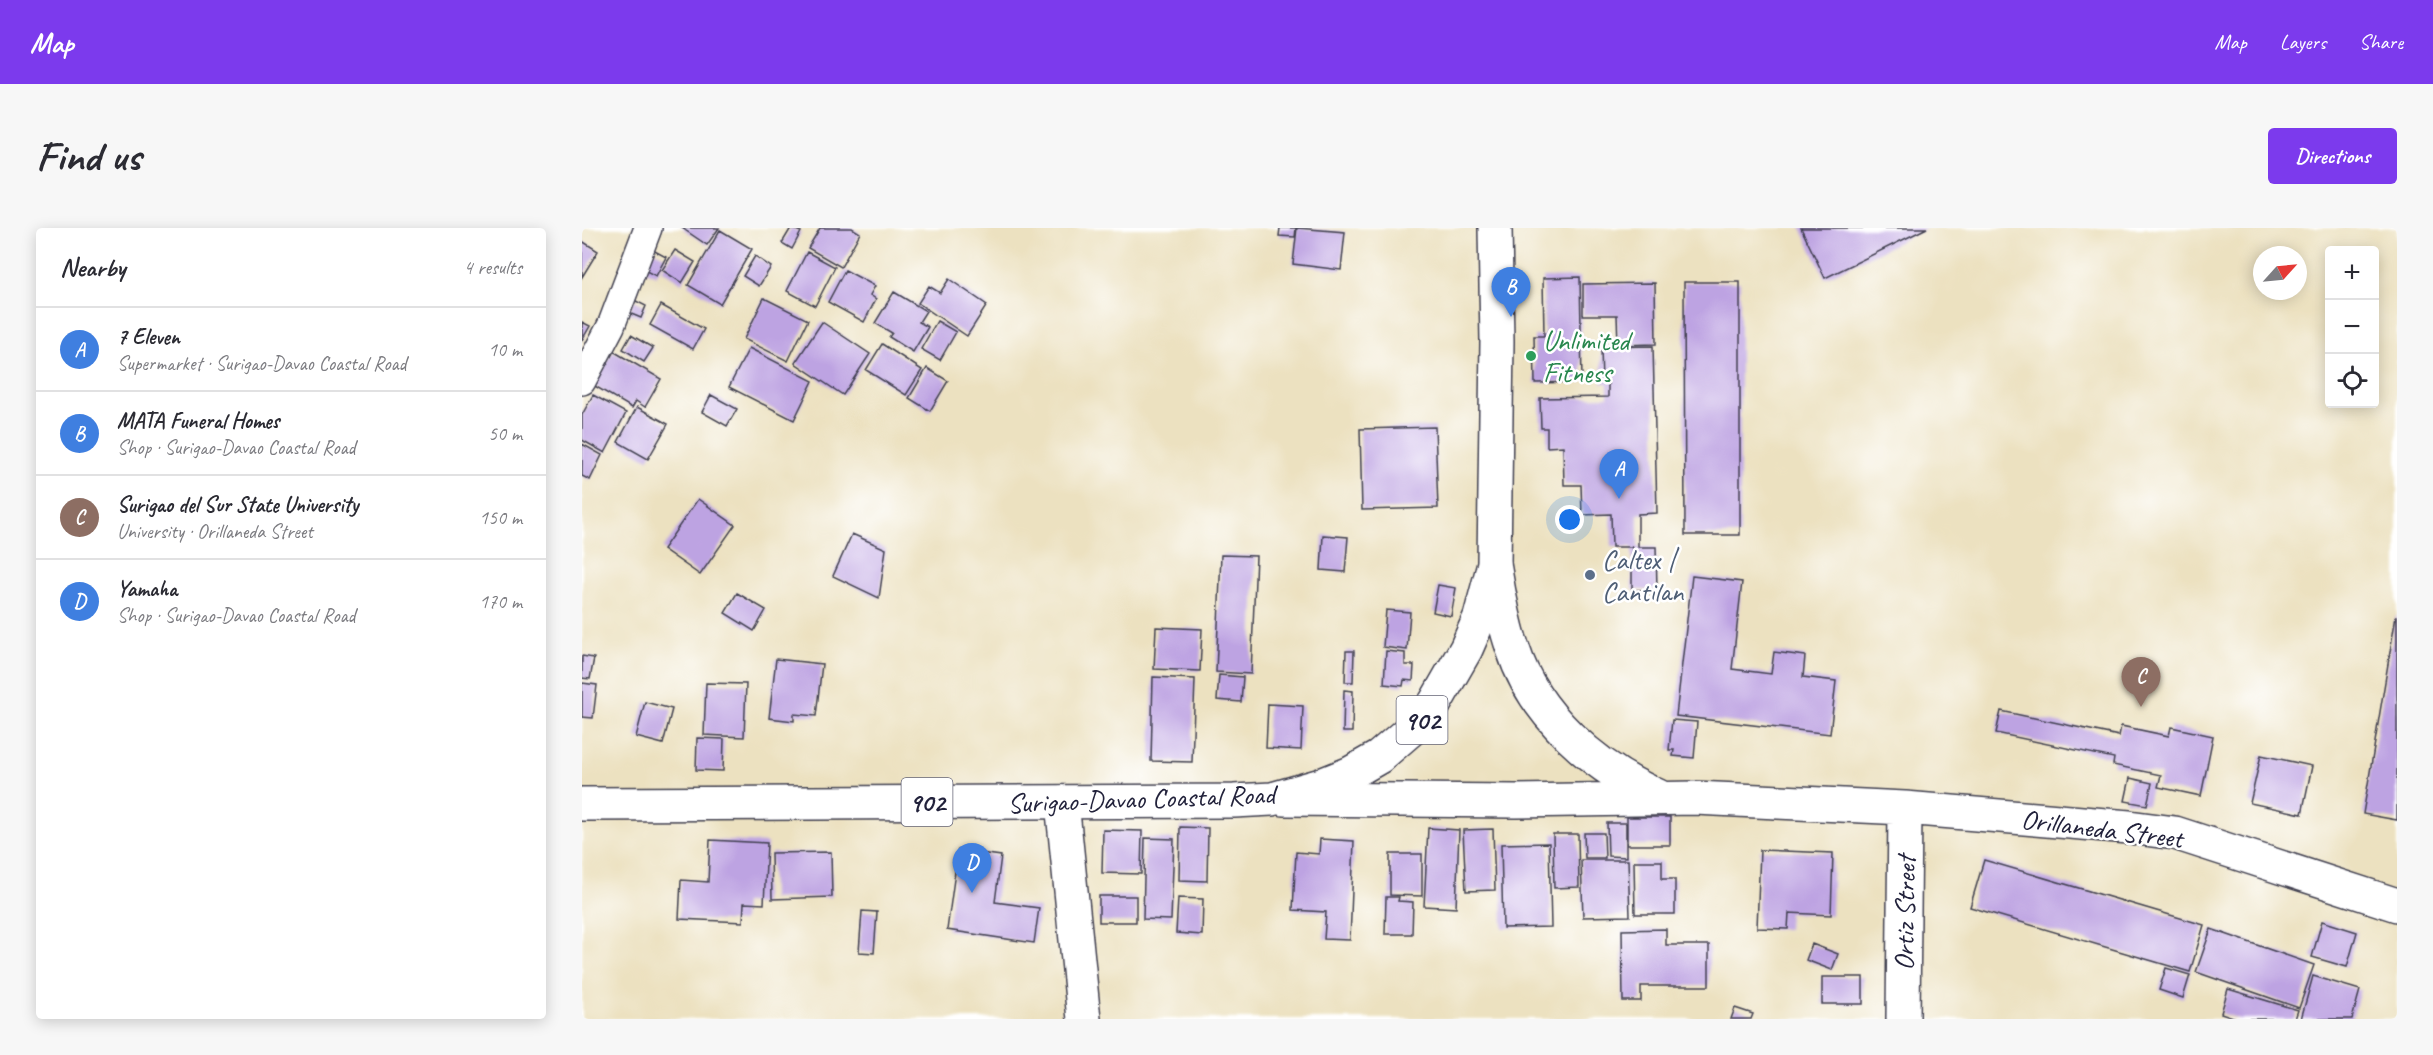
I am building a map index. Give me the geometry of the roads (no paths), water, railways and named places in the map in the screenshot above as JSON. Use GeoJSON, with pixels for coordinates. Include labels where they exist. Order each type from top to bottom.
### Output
{"type":"FeatureCollection","features":[{"type":"Feature","properties":{"kind":"main road","name":"Surigao-Davao Coastal Road"},"geometry":{"type":"LineString","coordinates":[[582,804],[1272,799],[1321,785],[1351,773],[1379,757],[1423,719],[1450,678],[1475,628],[1494,564],[1497,353],[1495,228]]}},
{"type":"Feature","properties":{"kind":"main road"},"geometry":{"type":"LineString","coordinates":[[1494,564],[1513,651],[1525,678],[1539,700],[1603,766],[1631,784],[1665,799]]}},
{"type":"Feature","properties":{"kind":"main road","name":"Orillaneda Street"},"geometry":{"type":"LineString","coordinates":[[1272,799],[1665,799],[1905,808],[2129,827],[2175,833],[2397,905]]}},
{"type":"Feature","properties":{"kind":"main road"},"geometry":{"type":"LineString","coordinates":[[1062,802],[1084,1019]]}},
{"type":"Feature","properties":{"kind":"main road","name":"Ortiz Street"},"geometry":{"type":"LineString","coordinates":[[1903,1019],[1905,808]]}},
{"type":"Feature","properties":{"kind":"street"},"geometry":{"type":"LineString","coordinates":[[582,381],[611,326],[648,228]]}},
{"type":"Feature","properties":{"kind":"place","name":"MATA Funeral Homes"},"geometry":{"type":"Point","coordinates":[1511,317]}},
{"type":"Feature","properties":{"kind":"place","name":"Unlimited Fitness"},"geometry":{"type":"Point","coordinates":[1531,356]}},
{"type":"Feature","properties":{"kind":"place","name":"7 Eleven"},"geometry":{"type":"Point","coordinates":[1619,499]}},
{"type":"Feature","properties":{"kind":"place","name":"Caltex | Cantilan"},"geometry":{"type":"Point","coordinates":[1590,575]}},
{"type":"Feature","properties":{"kind":"place","name":"Surigao del Sur State University"},"geometry":{"type":"Point","coordinates":[2141,707]}},
{"type":"Feature","properties":{"kind":"place","name":"Yamaha"},"geometry":{"type":"Point","coordinates":[972,893]}}]}
